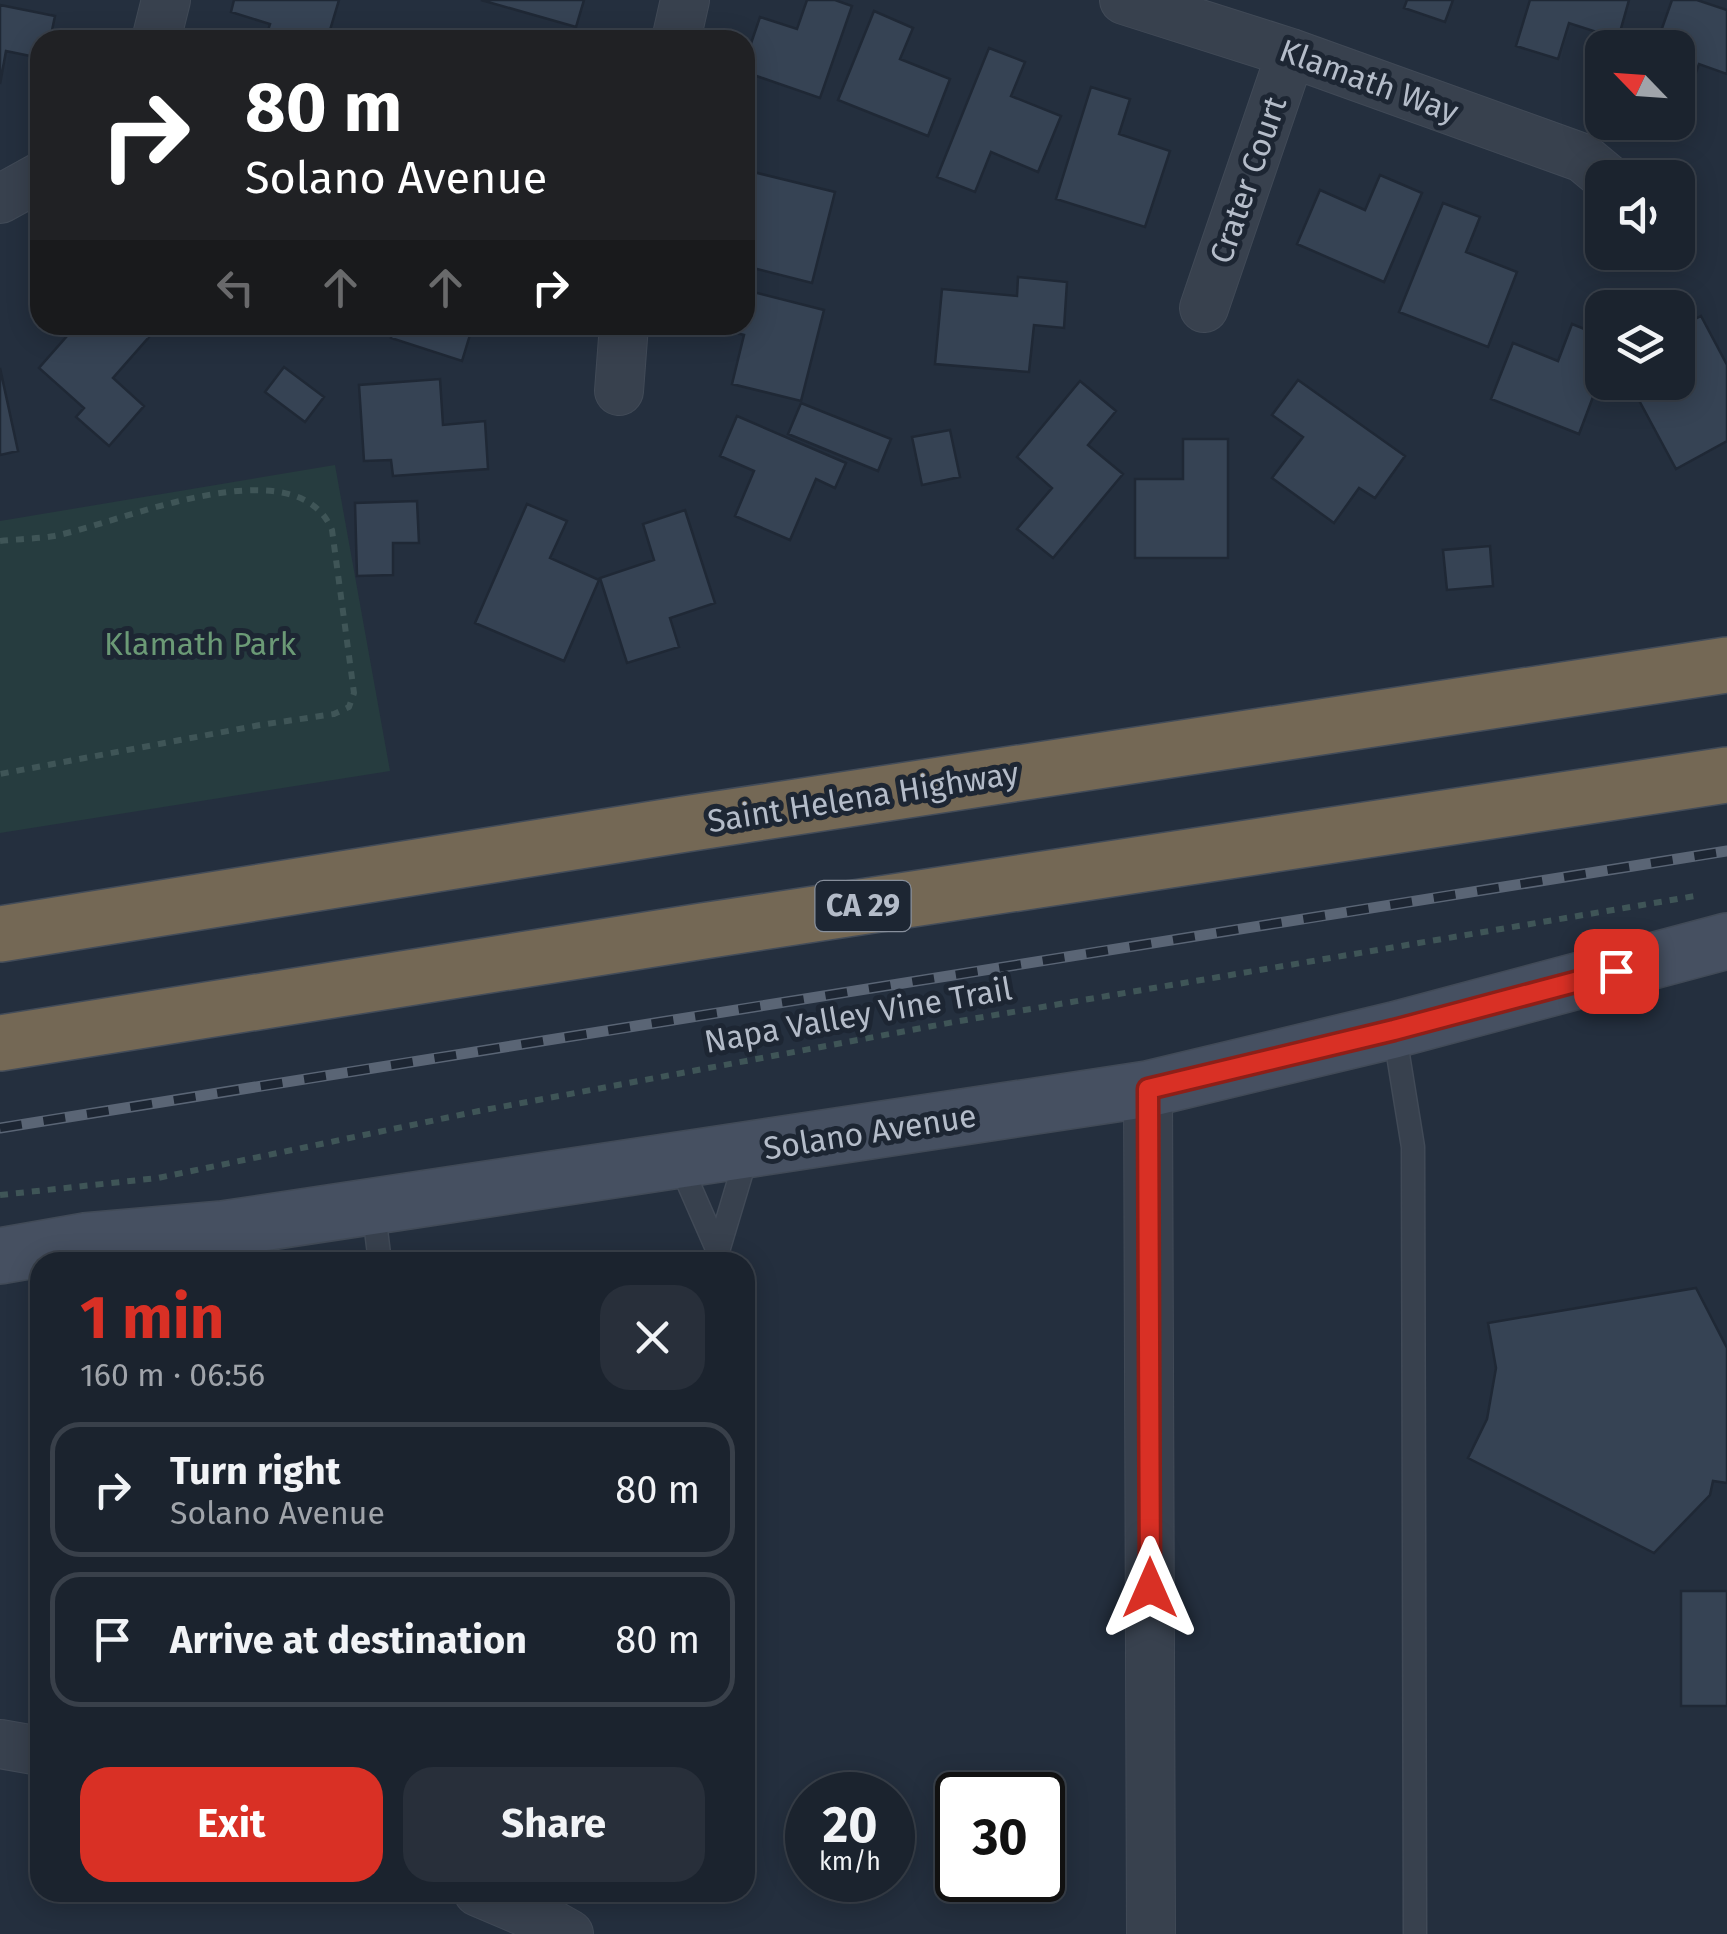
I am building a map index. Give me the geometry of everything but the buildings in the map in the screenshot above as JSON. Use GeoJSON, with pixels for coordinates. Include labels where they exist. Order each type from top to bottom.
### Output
{"type":"FeatureCollection","features":[{"type":"Feature","properties":{"kind":"highway","name":"Saint Helena Highway"},"geometry":{"type":"LineString","coordinates":[[0,934],[686,824],[1727,665]]}},
{"type":"Feature","properties":{"kind":"highway","name":"CA 29"},"geometry":{"type":"LineString","coordinates":[[0,1043],[703,930],[1727,775]]}},
{"type":"Feature","properties":{"kind":"street"},"geometry":{"type":"LineString","coordinates":[[158,30],[166,0]]}},
{"type":"Feature","properties":{"kind":"street"},"geometry":{"type":"LineString","coordinates":[[678,30],[685,0]]}},
{"type":"Feature","properties":{"kind":"street","name":"Klamath Way"},"geometry":{"type":"LineString","coordinates":[[1124,0],[1291,52],[1585,160]]}},
{"type":"Feature","properties":{"kind":"street","name":"Crater Court"},"geometry":{"type":"LineString","coordinates":[[1204,308],[1291,52]]}},
{"type":"Feature","properties":{"kind":"street"},"geometry":{"type":"LineString","coordinates":[[0,200],[30,184]]}},
{"type":"Feature","properties":{"kind":"street"},"geometry":{"type":"LineString","coordinates":[[620,390],[623,335]]}},
{"type":"Feature","properties":{"kind":"street","name":"Solano Avenue"},"geometry":{"type":"LineString","coordinates":[[0,1256],[85,1241],[223,1228],[679,1162],[1148,1089],[1394,1030],[1719,918]]}},
{"type":"Feature","properties":{"kind":"street"},"geometry":{"type":"LineString","coordinates":[[1148,1089],[1151,1934]]}},
{"type":"Feature","properties":{"kind":"street"},"geometry":{"type":"LineString","coordinates":[[0,1744],[30,1750]]}},
{"type":"Feature","properties":{"kind":"street"},"geometry":{"type":"LineString","coordinates":[[512,1902],[559,1916]]}},
{"type":"Feature","properties":{"kind":"lane"},"geometry":{"type":"LineString","coordinates":[[1394,1030],[1413,1164],[1414,1934]]}},
{"type":"Feature","properties":{"kind":"lane"},"geometry":{"type":"LineString","coordinates":[[720,1252],[748,1151]]}},
{"type":"Feature","properties":{"kind":"lane"},"geometry":{"type":"LineString","coordinates":[[679,1162],[717,1252]]}},
{"type":"Feature","properties":{"kind":"lane"},"geometry":{"type":"LineString","coordinates":[[373,1206],[379,1252]]}},
{"type":"Feature","properties":{"kind":"path"},"geometry":{"type":"LineString","coordinates":[[0,541],[55,536],[126,513],[193,498],[256,490],[296,496],[316,505],[332,530],[354,693],[350,706],[334,714],[260,724],[0,774]]}},
{"type":"Feature","properties":{"kind":"path","name":"Napa Valley Vine Trail"},"geometry":{"type":"LineString","coordinates":[[0,1195],[158,1178],[479,1111],[954,1022],[1719,918]]}},
{"type":"Feature","properties":{"kind":"green space","name":"Klamath Park"},"geometry":{"type":"Polygon","coordinates":[[[335,465],[390,771],[0,833],[0,521],[335,465]]]}},
{"type":"Feature","properties":{"kind":"railway"},"geometry":{"type":"LineString","coordinates":[[0,1128],[1727,851]]}},
{"type":"Feature","properties":{"kind":"route"},"geometry":{"type":"LineString","coordinates":[[1150,1588],[1148,1089],[1616,971]]}}]}
